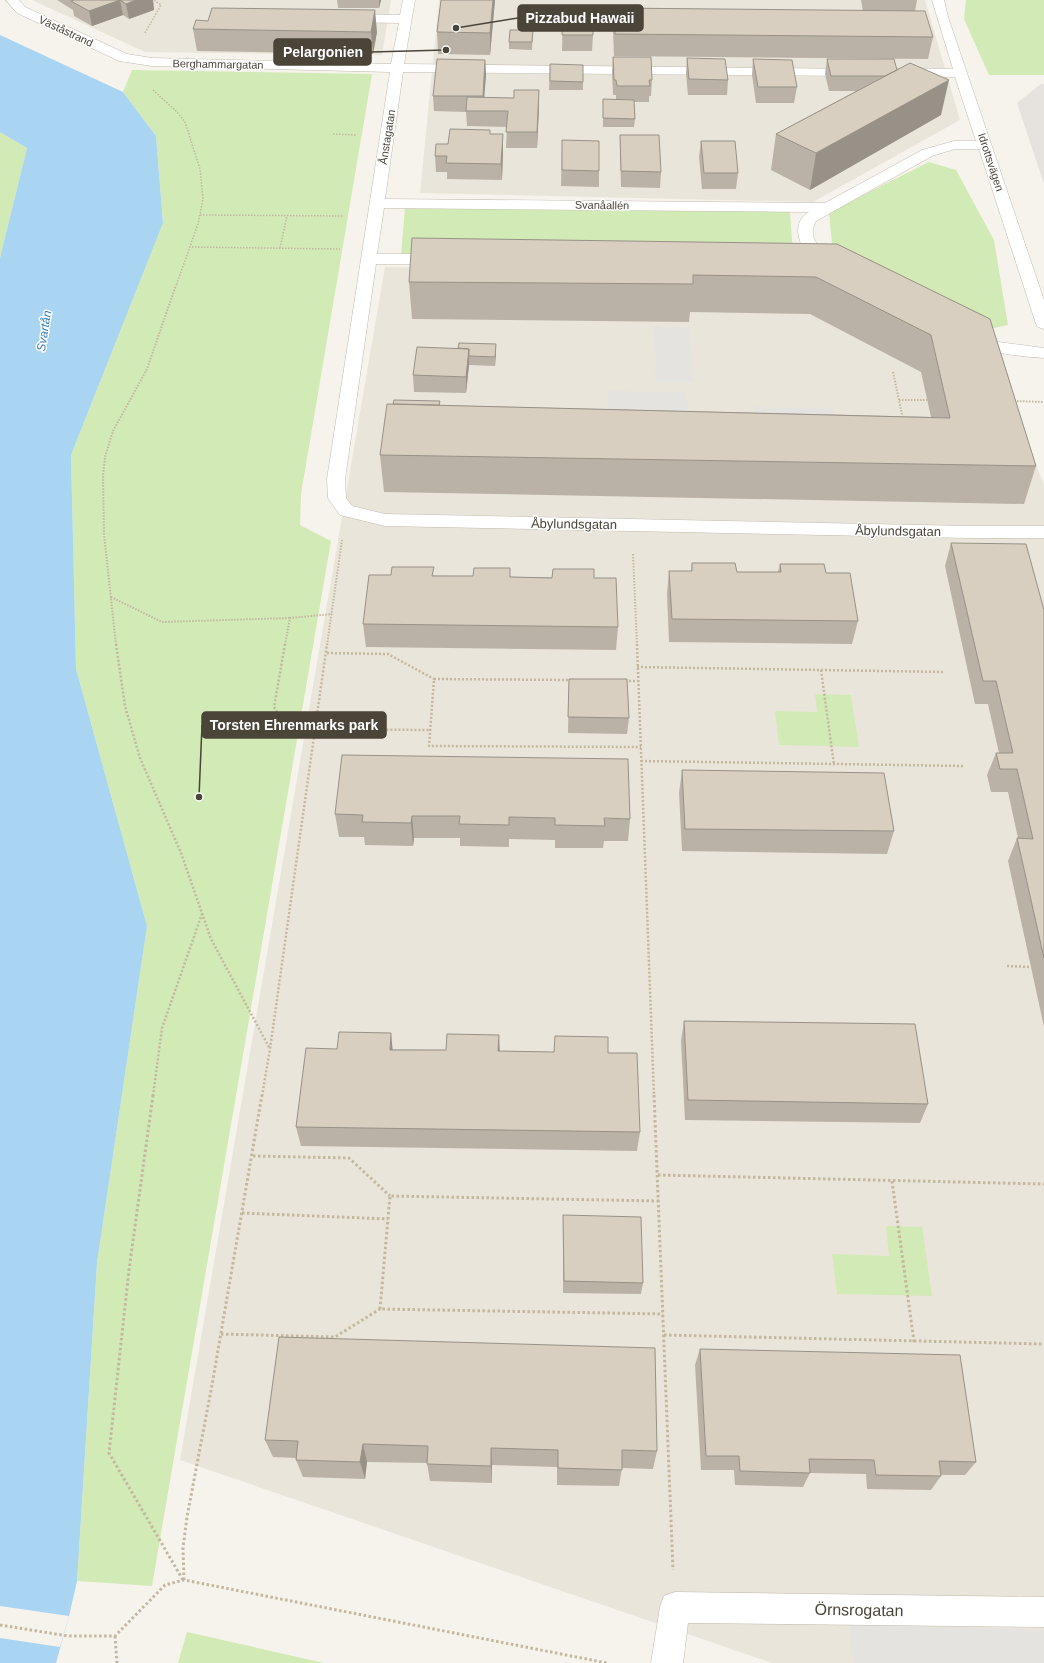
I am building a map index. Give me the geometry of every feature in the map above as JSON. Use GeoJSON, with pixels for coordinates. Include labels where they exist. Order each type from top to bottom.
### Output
{"type":"FeatureCollection","features":[{"type":"Feature","properties":{"kind":"street","name":"Väståstrand"},"geometry":{"type":"LineString","coordinates":[[12,0],[21,10],[122,58]]}},
{"type":"Feature","properties":{"kind":"street","name":"Ånstagatan"},"geometry":{"type":"LineString","coordinates":[[368,261],[397,68],[409,0]]}},
{"type":"Feature","properties":{"kind":"street","name":"Idrottsvägen"},"geometry":{"type":"LineString","coordinates":[[938,0],[942,17],[1044,324]]}},
{"type":"Feature","properties":{"kind":"street"},"geometry":{"type":"LineString","coordinates":[[926,17],[942,17]]}},
{"type":"Feature","properties":{"kind":"street"},"geometry":{"type":"LineString","coordinates":[[335,18],[406,19]]}},
{"type":"Feature","properties":{"kind":"street","name":"Berghammargatan"},"geometry":{"type":"LineString","coordinates":[[122,58],[176,64],[397,68],[867,72]]}},
{"type":"Feature","properties":{"kind":"street"},"geometry":{"type":"LineString","coordinates":[[891,72],[961,73]]}},
{"type":"Feature","properties":{"kind":"street","name":"Svanåallén"},"geometry":{"type":"LineString","coordinates":[[804,264],[834,268],[817,256],[807,240],[805,229],[810,218],[927,153],[954,145],[985,145]]}},
{"type":"Feature","properties":{"kind":"street","name":"Svanåallén"},"geometry":{"type":"LineString","coordinates":[[376,210],[827,208]]}},
{"type":"Feature","properties":{"kind":"street"},"geometry":{"type":"LineString","coordinates":[[346,511],[337,498],[336,479],[368,261],[455,260]]}},
{"type":"Feature","properties":{"kind":"street"},"geometry":{"type":"LineString","coordinates":[[957,331],[978,342],[1010,350],[1044,353]]}},
{"type":"Feature","properties":{"kind":"street","name":"Åbylundsgatan"},"geometry":{"type":"LineString","coordinates":[[346,511],[385,520],[961,532],[1044,532]]}},
{"type":"Feature","properties":{"kind":"street"},"geometry":{"type":"LineString","coordinates":[[667,1663],[675,1607]]}},
{"type":"Feature","properties":{"kind":"street","name":"Örnsrogatan"},"geometry":{"type":"LineString","coordinates":[[675,1607],[1044,1612]]}},
{"type":"Feature","properties":{"kind":"path"},"geometry":{"type":"LineString","coordinates":[[109,51],[144,36],[161,5],[154,0]]}},
{"type":"Feature","properties":{"kind":"path"},"geometry":{"type":"LineString","coordinates":[[141,61],[143,78],[148,85],[177,112],[185,122],[200,169],[203,199],[200,215],[146,369],[114,431],[105,457],[103,476],[104,534],[125,706],[140,758],[181,853],[211,939],[270,1049]]}},
{"type":"Feature","properties":{"kind":"path"},"geometry":{"type":"LineString","coordinates":[[200,215],[287,216],[376,210]]}},
{"type":"Feature","properties":{"kind":"path"},"geometry":{"type":"LineString","coordinates":[[280,248],[287,216]]}},
{"type":"Feature","properties":{"kind":"path"},"geometry":{"type":"LineString","coordinates":[[189,247],[280,248],[368,261]]}},
{"type":"Feature","properties":{"kind":"path"},"geometry":{"type":"LineString","coordinates":[[893,372],[904,423]]}},
{"type":"Feature","properties":{"kind":"path"},"geometry":{"type":"LineString","coordinates":[[899,400],[927,400]]}},
{"type":"Feature","properties":{"kind":"path"},"geometry":{"type":"LineString","coordinates":[[1008,401],[1044,402]]}},
{"type":"Feature","properties":{"kind":"path"},"geometry":{"type":"LineString","coordinates":[[184,1580],[183,1548],[187,1517],[221,1334],[270,1049],[346,511]]}},
{"type":"Feature","properties":{"kind":"path"},"geometry":{"type":"LineString","coordinates":[[632,525],[675,1607]]}},
{"type":"Feature","properties":{"kind":"path"},"geometry":{"type":"LineString","coordinates":[[111,597],[162,622],[290,618],[332,614]]}},
{"type":"Feature","properties":{"kind":"path"},"geometry":{"type":"LineString","coordinates":[[290,618],[274,706],[289,729],[430,730]]}},
{"type":"Feature","properties":{"kind":"path"},"geometry":{"type":"LineString","coordinates":[[327,653],[388,654],[434,679],[575,680]]}},
{"type":"Feature","properties":{"kind":"path"},"geometry":{"type":"LineString","coordinates":[[637,667],[945,672]]}},
{"type":"Feature","properties":{"kind":"path"},"geometry":{"type":"LineString","coordinates":[[821,670],[834,765]]}},
{"type":"Feature","properties":{"kind":"path"},"geometry":{"type":"LineString","coordinates":[[434,679],[429,746],[641,747]]}},
{"type":"Feature","properties":{"kind":"path"},"geometry":{"type":"LineString","coordinates":[[623,681],[638,681]]}},
{"type":"Feature","properties":{"kind":"path"},"geometry":{"type":"LineString","coordinates":[[641,760],[834,765],[965,766]]}},
{"type":"Feature","properties":{"kind":"path"},"geometry":{"type":"LineString","coordinates":[[184,1580],[109,1453],[129,1270],[162,1028],[202,914]]}},
{"type":"Feature","properties":{"kind":"path"},"geometry":{"type":"LineString","coordinates":[[1007,966],[1031,967]]}},
{"type":"Feature","properties":{"kind":"path"},"geometry":{"type":"LineString","coordinates":[[252,1156],[349,1158],[390,1196],[659,1201]]}},
{"type":"Feature","properties":{"kind":"path"},"geometry":{"type":"LineString","coordinates":[[658,1175],[1044,1184]]}},
{"type":"Feature","properties":{"kind":"path"},"geometry":{"type":"LineString","coordinates":[[892,1181],[914,1342]]}},
{"type":"Feature","properties":{"kind":"path"},"geometry":{"type":"LineString","coordinates":[[380,1309],[390,1196]]}},
{"type":"Feature","properties":{"kind":"path"},"geometry":{"type":"LineString","coordinates":[[242,1213],[388,1219]]}},
{"type":"Feature","properties":{"kind":"path"},"geometry":{"type":"LineString","coordinates":[[221,1334],[335,1337],[380,1309],[664,1314]]}},
{"type":"Feature","properties":{"kind":"path"},"geometry":{"type":"LineString","coordinates":[[664,1335],[1044,1344]]}},
{"type":"Feature","properties":{"kind":"path"},"geometry":{"type":"LineString","coordinates":[[0,1625],[63,1635],[115,1636],[165,1585],[184,1580],[607,1663]]}},
{"type":"Feature","properties":{"kind":"path"},"geometry":{"type":"LineString","coordinates":[[115,1636],[117,1663]]}},
{"type":"Feature","properties":{"kind":"shaded area"},"geometry":{"type":"Polygon","coordinates":[[[32,0],[391,0],[382,55],[145,52],[32,0]]]}},
{"type":"Feature","properties":{"kind":"shaded area"},"geometry":{"type":"Polygon","coordinates":[[[439,0],[925,0],[960,120],[813,202],[420,193],[439,0]]]}},
{"type":"Feature","properties":{"kind":"shaded area"},"geometry":{"type":"Polygon","coordinates":[[[1041,84],[1044,84],[1044,184],[1017,103],[1041,84]]]}},
{"type":"Feature","properties":{"kind":"shaded area"},"geometry":{"type":"Polygon","coordinates":[[[385,267],[823,269],[992,356],[1044,485],[1044,1663],[772,1663],[180,1460],[385,267]]]}},
{"type":"Feature","properties":{"kind":"shaded area"},"geometry":{"type":"Polygon","coordinates":[[[653,326],[690,327],[693,382],[656,382],[653,326]]]}},
{"type":"Feature","properties":{"kind":"shaded area"},"geometry":{"type":"Polygon","coordinates":[[[607,391],[686,392],[689,434],[608,432],[607,391]]]}},
{"type":"Feature","properties":{"kind":"shaded area"},"geometry":{"type":"Polygon","coordinates":[[[753,407],[833,409],[837,432],[756,431],[753,407]]]}},
{"type":"Feature","properties":{"kind":"shaded area"},"geometry":{"type":"Polygon","coordinates":[[[849,1624],[1044,1630],[1044,1663],[853,1663],[849,1624]]]}},
{"type":"Feature","properties":{"kind":"green space"},"geometry":{"type":"Polygon","coordinates":[[[966,0],[1044,0],[1044,75],[989,75],[964,19],[966,0]]]}},
{"type":"Feature","properties":{"kind":"green space"},"geometry":{"type":"Polygon","coordinates":[[[132,70],[372,74],[301,494],[300,525],[331,541],[152,1586],[77,1581],[97,1263],[147,926],[76,669],[71,455],[163,223],[156,136],[123,92],[132,70]]]}},
{"type":"Feature","properties":{"kind":"green space"},"geometry":{"type":"Polygon","coordinates":[[[0,132],[27,148],[0,258],[0,132]]]}},
{"type":"Feature","properties":{"kind":"green space"},"geometry":{"type":"Polygon","coordinates":[[[929,162],[956,170],[994,240],[1008,325],[985,330],[833,255],[829,212],[929,162]]]}},
{"type":"Feature","properties":{"kind":"green space"},"geometry":{"type":"Polygon","coordinates":[[[405,208],[790,212],[793,255],[401,255],[405,208]]]}},
{"type":"Feature","properties":{"kind":"green space"},"geometry":{"type":"Polygon","coordinates":[[[815,694],[851,695],[859,747],[779,745],[775,711],[817,712],[815,694]]]}},
{"type":"Feature","properties":{"kind":"green space"},"geometry":{"type":"Polygon","coordinates":[[[886,1226],[922,1227],[932,1296],[837,1294],[832,1254],[889,1256],[886,1226]]]}},
{"type":"Feature","properties":{"kind":"green space"},"geometry":{"type":"Polygon","coordinates":[[[187,1632],[324,1663],[178,1663],[187,1632]]]}},
{"type":"Feature","properties":{"kind":"water","name":"Svartån"},"geometry":{"type":"Polygon","coordinates":[[[0,35],[123,92],[156,136],[163,223],[71,455],[76,669],[147,926],[97,1263],[77,1581],[56,1663],[0,1663],[0,258],[27,148],[0,132],[0,35]]]}},
{"type":"Feature","properties":{"kind":"pier"},"geometry":{"type":"Polygon","coordinates":[[[0,1606],[69,1616],[60,1647],[0,1638],[0,1606]]]}},
{"type":"Feature","properties":{"kind":"building"},"geometry":{"type":"Polygon","coordinates":[[[120,0],[89,11],[71,1],[120,0]]]}},
{"type":"Feature","properties":{"kind":"building"},"geometry":{"type":"Polygon","coordinates":[[[120,0],[136,0],[126,4],[120,0]]]}},
{"type":"Feature","properties":{"kind":"building"},"geometry":{"type":"Polygon","coordinates":[[[441,0],[493,0],[490,33],[437,32],[441,0]]]}},
{"type":"Feature","properties":{"kind":"building"},"geometry":{"type":"Polygon","coordinates":[[[212,8],[375,10],[371,32],[193,29],[196,20],[208,21],[212,8]]]}},
{"type":"Feature","properties":{"kind":"building"},"geometry":{"type":"Polygon","coordinates":[[[614,8],[925,11],[933,37],[615,34],[614,8]]]}},
{"type":"Feature","properties":{"kind":"building"},"geometry":{"type":"Polygon","coordinates":[[[563,10],[592,11],[593,35],[562,35],[563,10]]]}},
{"type":"Feature","properties":{"kind":"building"},"geometry":{"type":"Polygon","coordinates":[[[510,30],[533,30],[532,42],[509,42],[510,30]]]}},
{"type":"Feature","properties":{"kind":"building"},"geometry":{"type":"Polygon","coordinates":[[[613,57],[651,57],[652,80],[649,80],[650,86],[617,86],[616,80],[614,80],[613,57]]]}},
{"type":"Feature","properties":{"kind":"building"},"geometry":{"type":"Polygon","coordinates":[[[687,58],[725,59],[728,80],[689,79],[687,58]]]}},
{"type":"Feature","properties":{"kind":"building"},"geometry":{"type":"Polygon","coordinates":[[[437,59],[485,60],[483,96],[433,96],[437,59]]]}},
{"type":"Feature","properties":{"kind":"building"},"geometry":{"type":"Polygon","coordinates":[[[753,59],[792,60],[797,87],[758,87],[753,59]]]}},
{"type":"Feature","properties":{"kind":"building"},"geometry":{"type":"Polygon","coordinates":[[[827,59],[894,59],[897,70],[885,76],[831,76],[827,59]]]}},
{"type":"Feature","properties":{"kind":"building"},"geometry":{"type":"Polygon","coordinates":[[[910,63],[949,80],[816,153],[776,134],[910,63]]]}},
{"type":"Feature","properties":{"kind":"building"},"geometry":{"type":"Polygon","coordinates":[[[550,64],[583,65],[583,82],[550,81],[550,64]]]}},
{"type":"Feature","properties":{"kind":"building"},"geometry":{"type":"Polygon","coordinates":[[[514,90],[539,90],[537,132],[506,132],[508,111],[466,111],[467,97],[514,98],[514,90]]]}},
{"type":"Feature","properties":{"kind":"building"},"geometry":{"type":"Polygon","coordinates":[[[603,99],[634,100],[635,119],[603,118],[603,99]]]}},
{"type":"Feature","properties":{"kind":"building"},"geometry":{"type":"Polygon","coordinates":[[[450,129],[490,130],[490,134],[503,134],[501,164],[446,163],[447,156],[435,156],[436,144],[448,144],[450,129]]]}},
{"type":"Feature","properties":{"kind":"building"},"geometry":{"type":"Polygon","coordinates":[[[620,135],[659,135],[661,172],[621,171],[620,135]]]}},
{"type":"Feature","properties":{"kind":"building"},"geometry":{"type":"Polygon","coordinates":[[[562,140],[599,141],[599,171],[562,170],[562,140]]]}},
{"type":"Feature","properties":{"kind":"building"},"geometry":{"type":"Polygon","coordinates":[[[701,141],[735,141],[738,173],[704,173],[701,141]]]}},
{"type":"Feature","properties":{"kind":"building"},"geometry":{"type":"Polygon","coordinates":[[[412,238],[837,244],[990,319],[1036,466],[380,455],[387,404],[950,418],[931,335],[816,277],[693,275],[693,284],[409,282],[412,238]]]}},
{"type":"Feature","properties":{"kind":"building"},"geometry":{"type":"Polygon","coordinates":[[[459,343],[496,344],[495,357],[469,356],[469,349],[458,348],[459,343]]]}},
{"type":"Feature","properties":{"kind":"building"},"geometry":{"type":"Polygon","coordinates":[[[417,347],[469,349],[466,377],[413,375],[417,347]]]}},
{"type":"Feature","properties":{"kind":"building"},"geometry":{"type":"Polygon","coordinates":[[[394,400],[440,401],[439,405],[393,404],[394,400]]]}},
{"type":"Feature","properties":{"kind":"building"},"geometry":{"type":"Polygon","coordinates":[[[951,543],[1026,544],[1044,610],[1044,958],[1017,838],[1033,839],[1017,769],[1000,769],[996,753],[1013,753],[996,681],[983,681],[951,543]]]}},
{"type":"Feature","properties":{"kind":"building"},"geometry":{"type":"Polygon","coordinates":[[[692,563],[735,563],[737,572],[781,572],[780,564],[824,564],[826,573],[850,573],[858,621],[672,619],[669,571],[692,571],[692,563]]]}},
{"type":"Feature","properties":{"kind":"building"},"geometry":{"type":"Polygon","coordinates":[[[392,567],[434,567],[432,576],[473,576],[474,568],[510,568],[510,577],[552,578],[553,569],[594,569],[594,578],[616,578],[618,627],[363,624],[369,575],[391,575],[392,567]]]}},
{"type":"Feature","properties":{"kind":"building"},"geometry":{"type":"Polygon","coordinates":[[[569,679],[627,679],[629,718],[568,717],[569,679]]]}},
{"type":"Feature","properties":{"kind":"building"},"geometry":{"type":"Polygon","coordinates":[[[342,755],[628,759],[630,819],[604,818],[605,826],[555,825],[555,818],[509,817],[509,825],[459,824],[460,816],[412,816],[411,823],[362,822],[363,815],[335,814],[342,755]]]}},
{"type":"Feature","properties":{"kind":"building"},"geometry":{"type":"Polygon","coordinates":[[[682,770],[884,773],[894,831],[685,829],[682,770]]]}},
{"type":"Feature","properties":{"kind":"building"},"geometry":{"type":"Polygon","coordinates":[[[684,1021],[915,1024],[928,1104],[688,1100],[684,1021]]]}},
{"type":"Feature","properties":{"kind":"building"},"geometry":{"type":"Polygon","coordinates":[[[339,1032],[391,1033],[390,1050],[446,1050],[447,1034],[499,1035],[498,1051],[554,1052],[555,1036],[608,1037],[608,1053],[637,1053],[640,1132],[296,1127],[306,1048],[337,1049],[339,1032]]]}},
{"type":"Feature","properties":{"kind":"building"},"geometry":{"type":"Polygon","coordinates":[[[563,1215],[641,1217],[643,1283],[564,1281],[563,1215]]]}},
{"type":"Feature","properties":{"kind":"building"},"geometry":{"type":"Polygon","coordinates":[[[279,1337],[655,1348],[657,1451],[622,1450],[622,1470],[558,1468],[558,1450],[491,1448],[491,1466],[427,1464],[428,1446],[363,1444],[360,1462],[296,1460],[298,1441],[265,1440],[279,1337]]]}},
{"type":"Feature","properties":{"kind":"building"},"geometry":{"type":"Polygon","coordinates":[[[700,1349],[960,1355],[976,1462],[939,1461],[941,1476],[876,1475],[874,1460],[809,1459],[810,1473],[740,1471],[739,1456],[706,1456],[700,1349]]]}},
{"type":"Feature","properties":{"kind":"place","name":"Pizzabud Hawaii"},"geometry":{"type":"Point","coordinates":[456,28]}},
{"type":"Feature","properties":{"kind":"place","name":"Pelargonien"},"geometry":{"type":"Point","coordinates":[446,50]}},
{"type":"Feature","properties":{"kind":"place","name":"Torsten Ehrenmarks park"},"geometry":{"type":"Point","coordinates":[199,797]}}]}
